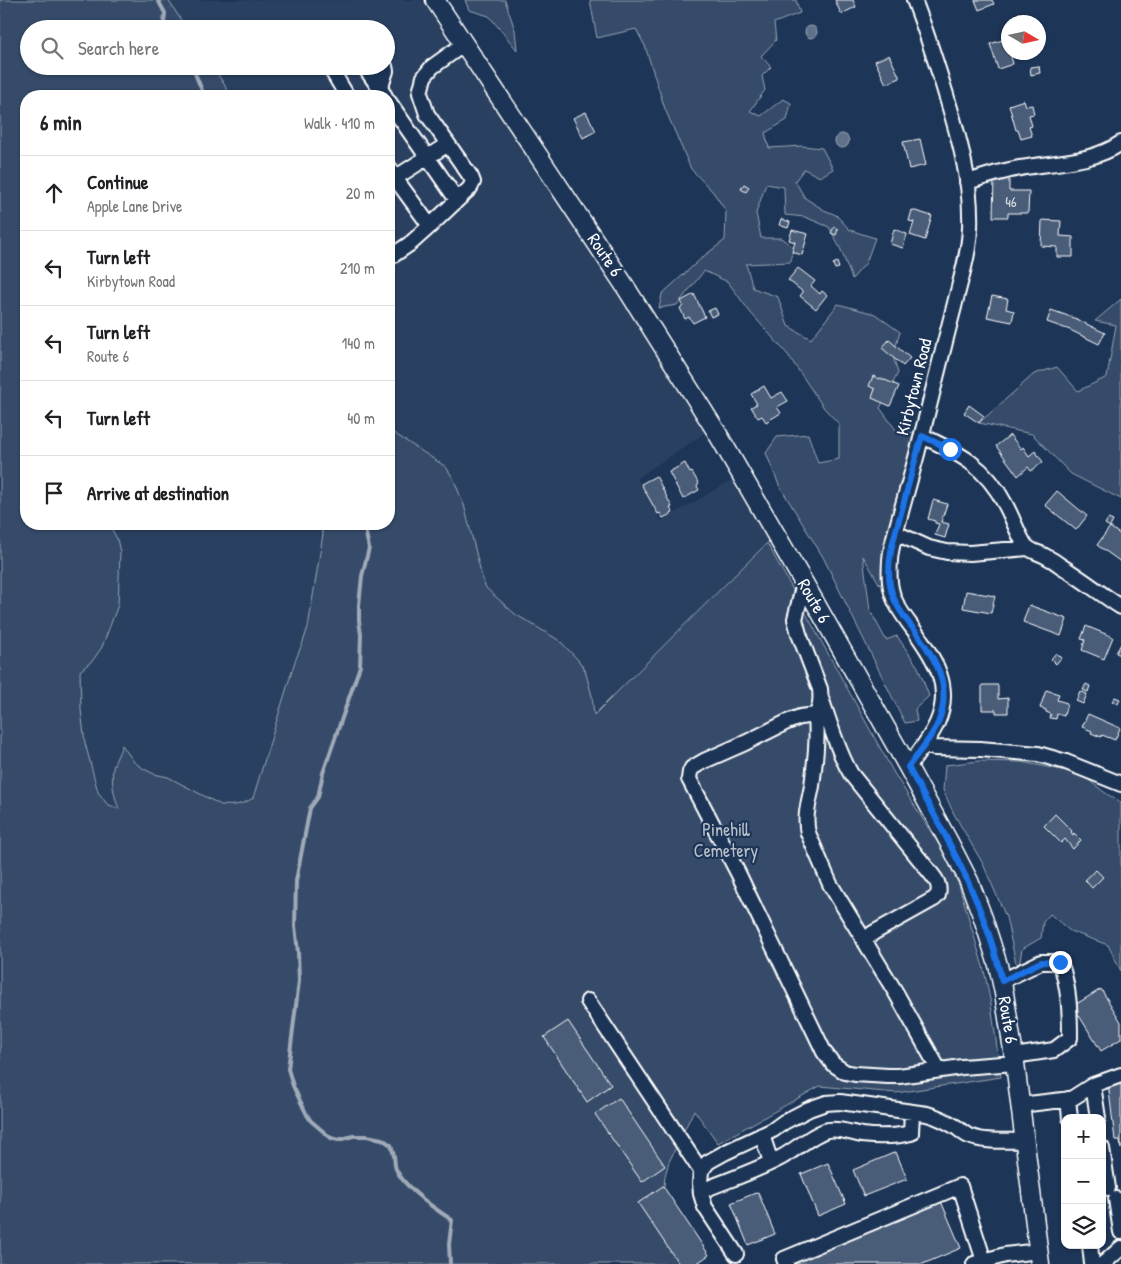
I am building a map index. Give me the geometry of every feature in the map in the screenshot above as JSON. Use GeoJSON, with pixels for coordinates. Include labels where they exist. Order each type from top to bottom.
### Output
{"type":"FeatureCollection","features":[{"type":"Feature","properties":{"kind":"main road","name":"Route 6"},"geometry":{"type":"LineString","coordinates":[[435,0],[623,283],[716,431],[908,767],[968,881],[983,918],[1002,981],[1040,1257]]}},
{"type":"Feature","properties":{"kind":"street","name":"Kirbytown Road"},"geometry":{"type":"LineString","coordinates":[[908,767],[935,728],[942,710],[944,696],[941,676],[934,658],[902,614],[891,591],[889,576],[890,560],[966,255],[970,230],[964,157],[954,120],[914,0]]}},
{"type":"Feature","properties":{"kind":"street"},"geometry":{"type":"LineString","coordinates":[[395,254],[430,226],[470,188],[473,182],[427,114],[420,93],[424,77],[432,66],[464,44]]}},
{"type":"Feature","properties":{"kind":"street"},"geometry":{"type":"LineString","coordinates":[[335,75],[343,90]]}},
{"type":"Feature","properties":{"kind":"street"},"geometry":{"type":"LineString","coordinates":[[370,75],[380,90]]}},
{"type":"Feature","properties":{"kind":"street"},"geometry":{"type":"LineString","coordinates":[[383,90],[385,75]]}},
{"type":"Feature","properties":{"kind":"street"},"geometry":{"type":"LineString","coordinates":[[395,111],[457,200]]}},
{"type":"Feature","properties":{"kind":"street"},"geometry":{"type":"LineString","coordinates":[[967,182],[1018,168],[1068,162],[1099,155],[1121,143]]}},
{"type":"Feature","properties":{"kind":"street"},"geometry":{"type":"LineString","coordinates":[[395,173],[428,158],[448,144]]}},
{"type":"Feature","properties":{"kind":"street"},"geometry":{"type":"LineString","coordinates":[[395,180],[430,226]]}},
{"type":"Feature","properties":{"kind":"street"},"geometry":{"type":"LineString","coordinates":[[922,436],[950,449],[973,463],[992,482],[1003,499],[1028,548],[1064,567],[1121,607]]}},
{"type":"Feature","properties":{"kind":"street"},"geometry":{"type":"LineString","coordinates":[[896,533],[929,548],[959,554],[1028,548]]}},
{"type":"Feature","properties":{"kind":"street"},"geometry":{"type":"LineString","coordinates":[[804,583],[795,619],[820,689],[835,740],[845,763],[851,774],[938,882],[939,887],[938,895],[934,899],[872,933],[864,941]]}},
{"type":"Feature","properties":{"kind":"street"},"geometry":{"type":"LineString","coordinates":[[821,697],[819,711],[816,715],[818,738],[812,786],[806,814],[806,826],[830,884],[940,1070]]}},
{"type":"Feature","properties":{"kind":"street"},"geometry":{"type":"LineString","coordinates":[[816,715],[800,717],[704,761],[692,768],[689,778],[738,873],[824,1052],[833,1064],[845,1072],[899,1076],[1014,1060],[1054,1050],[1070,1038],[1070,1014],[1065,976],[1060,962],[1041,962],[1002,981]]}},
{"type":"Feature","properties":{"kind":"street"},"geometry":{"type":"LineString","coordinates":[[924,744],[934,748],[980,749],[1038,754],[1066,762],[1121,784]]}},
{"type":"Feature","properties":{"kind":"street"},"geometry":{"type":"LineString","coordinates":[[588,1001],[702,1171]]}},
{"type":"Feature","properties":{"kind":"street"},"geometry":{"type":"LineString","coordinates":[[1020,1105],[1071,1099],[1094,1085],[1121,1075]]}},
{"type":"Feature","properties":{"kind":"street"},"geometry":{"type":"LineString","coordinates":[[1094,1085],[1098,1114]]}},
{"type":"Feature","properties":{"kind":"street"},"geometry":{"type":"LineString","coordinates":[[1068,1099],[1070,1114]]}},
{"type":"Feature","properties":{"kind":"street"},"geometry":{"type":"LineString","coordinates":[[736,1254],[705,1207],[701,1191],[702,1171],[708,1162],[809,1109],[826,1103],[840,1102],[927,1114],[941,1118],[974,1138],[1024,1141]]}},
{"type":"Feature","properties":{"kind":"street"},"geometry":{"type":"LineString","coordinates":[[701,1191],[771,1162],[825,1130],[882,1136],[897,1136],[911,1133],[912,1112]]}},
{"type":"Feature","properties":{"kind":"street"},"geometry":{"type":"LineString","coordinates":[[762,1135],[771,1162]]}},
{"type":"Feature","properties":{"kind":"street"},"geometry":{"type":"LineString","coordinates":[[1104,1159],[1121,1232]]}},
{"type":"Feature","properties":{"kind":"street"},"geometry":{"type":"LineString","coordinates":[[786,1264],[784,1259],[960,1186],[981,1263],[1005,1255],[1040,1257]]}},
{"type":"Feature","properties":{"kind":"street"},"geometry":{"type":"LineString","coordinates":[[1103,1264],[1121,1248]]}},
{"type":"Feature","properties":{"kind":"street"},"geometry":{"type":"LineString","coordinates":[[1090,1249],[1092,1264]]}},
{"type":"Feature","properties":{"kind":"shaded area"},"geometry":{"type":"Polygon","coordinates":[[[0,0],[422,0],[615,290],[705,433],[637,478],[661,521],[732,480],[768,541],[597,713],[477,798],[39,1264],[0,0]]]}},
{"type":"Feature","properties":{"kind":"shaded area"},"geometry":{"type":"Polygon","coordinates":[[[809,26],[813,26],[817,32],[813,38],[809,38],[805,34],[805,30],[809,26]]]}},
{"type":"Feature","properties":{"kind":"shaded area"},"geometry":{"type":"Polygon","coordinates":[[[839,134],[845,134],[849,141],[845,148],[839,148],[835,144],[835,138],[839,134]]]}},
{"type":"Feature","properties":{"kind":"green space","name":"Pinehill Cemetery"},"geometry":{"type":"Polygon","coordinates":[[[0,0],[168,0],[181,20],[20,20],[20,75],[218,75],[227,90],[20,90],[20,530],[112,530],[117,539],[120,552],[118,605],[102,647],[93,660],[80,671],[81,710],[85,743],[98,792],[107,804],[119,809],[113,789],[112,773],[122,745],[134,762],[144,769],[154,774],[168,777],[221,805],[238,804],[253,798],[295,661],[308,627],[323,534],[321,530],[395,530],[395,434],[446,467],[453,478],[464,505],[486,588],[515,614],[560,641],[578,660],[585,670],[592,696],[594,715],[767,543],[894,773],[941,848],[959,885],[984,970],[991,1004],[1001,1077],[896,1093],[820,1086],[718,1143],[694,1110],[669,1162],[665,1176],[663,1197],[700,1264],[0,1264],[0,0]]]}},
{"type":"Feature","properties":{"kind":"green space"},"geometry":{"type":"Polygon","coordinates":[[[465,0],[505,0],[515,30],[517,50],[489,16],[469,10],[465,0]]]}},
{"type":"Feature","properties":{"kind":"green space"},"geometry":{"type":"Polygon","coordinates":[[[590,0],[796,0],[800,13],[774,23],[776,40],[761,56],[771,67],[762,76],[765,90],[750,111],[761,116],[783,99],[791,103],[787,120],[765,133],[769,148],[802,146],[822,148],[833,169],[820,177],[804,169],[795,181],[805,198],[836,215],[850,230],[875,238],[866,263],[852,279],[841,250],[829,227],[805,217],[785,215],[784,187],[766,184],[756,213],[761,238],[781,238],[793,247],[791,262],[746,264],[753,288],[778,297],[788,326],[811,339],[838,304],[875,314],[900,332],[893,356],[898,373],[880,408],[896,430],[919,434],[894,566],[880,585],[863,556],[870,610],[886,640],[897,636],[918,667],[929,696],[915,709],[917,721],[905,723],[823,557],[779,485],[766,453],[777,437],[808,434],[818,463],[839,459],[839,424],[824,408],[788,355],[750,312],[728,282],[704,271],[677,305],[659,308],[662,294],[704,256],[725,240],[726,211],[713,192],[691,169],[665,109],[645,46],[636,29],[597,38],[590,0]]]}},
{"type":"Feature","properties":{"kind":"green space"},"geometry":{"type":"Polygon","coordinates":[[[1121,299],[1121,499],[1071,474],[1032,434],[979,423],[1034,374],[1057,367],[1078,391],[1107,377],[1116,325],[1095,321],[1121,299]]]}},
{"type":"Feature","properties":{"kind":"green space"},"geometry":{"type":"Polygon","coordinates":[[[979,761],[1022,762],[1081,774],[1121,803],[1121,971],[1108,945],[1070,931],[1050,914],[1043,922],[1041,938],[1022,949],[1018,973],[1006,917],[983,864],[954,814],[943,790],[945,765],[979,761]]]}},
{"type":"Feature","properties":{"kind":"building"},"geometry":{"type":"Polygon","coordinates":[[[835,0],[853,0],[856,7],[841,14],[835,0]]]}},
{"type":"Feature","properties":{"kind":"building"},"geometry":{"type":"Polygon","coordinates":[[[975,0],[992,0],[994,4],[979,10],[975,0]]]}},
{"type":"Feature","properties":{"kind":"building"},"geometry":{"type":"Polygon","coordinates":[[[1001,41],[1001,60],[1012,60],[1013,64],[998,69],[990,44],[1001,41]]]}},
{"type":"Feature","properties":{"kind":"building"},"geometry":{"type":"Polygon","coordinates":[[[889,55],[900,78],[886,84],[875,61],[889,55]]]}},
{"type":"Feature","properties":{"kind":"building"},"geometry":{"type":"Polygon","coordinates":[[[1039,66],[1040,73],[1031,75],[1030,67],[1039,66]]]}},
{"type":"Feature","properties":{"kind":"building"},"geometry":{"type":"Polygon","coordinates":[[[1024,100],[1026,106],[1032,105],[1034,114],[1029,115],[1032,126],[1029,127],[1032,136],[1021,139],[1018,130],[1016,130],[1009,105],[1024,100]]]}},
{"type":"Feature","properties":{"kind":"building"},"geometry":{"type":"Polygon","coordinates":[[[586,112],[596,131],[583,138],[573,118],[586,112]]]}},
{"type":"Feature","properties":{"kind":"building"},"geometry":{"type":"Polygon","coordinates":[[[920,139],[926,165],[909,169],[903,142],[920,139]]]}},
{"type":"Feature","properties":{"kind":"building"},"geometry":{"type":"Polygon","coordinates":[[[994,178],[1009,178],[1009,191],[1029,191],[1028,213],[1008,213],[1008,217],[993,217],[994,178]]]}},
{"type":"Feature","properties":{"kind":"building"},"geometry":{"type":"Polygon","coordinates":[[[744,184],[749,187],[746,192],[741,189],[744,184]]]}},
{"type":"Feature","properties":{"kind":"building"},"geometry":{"type":"Polygon","coordinates":[[[912,210],[932,216],[925,240],[910,235],[914,222],[909,221],[912,210]]]}},
{"type":"Feature","properties":{"kind":"building"},"geometry":{"type":"Polygon","coordinates":[[[781,219],[790,222],[788,228],[779,225],[781,219]]]}},
{"type":"Feature","properties":{"kind":"building"},"geometry":{"type":"Polygon","coordinates":[[[1042,220],[1061,221],[1060,236],[1073,237],[1073,257],[1057,257],[1057,247],[1041,246],[1042,220]]]}},
{"type":"Feature","properties":{"kind":"building"},"geometry":{"type":"Polygon","coordinates":[[[834,227],[838,229],[836,235],[831,233],[834,227]]]}},
{"type":"Feature","properties":{"kind":"building"},"geometry":{"type":"Polygon","coordinates":[[[894,229],[907,234],[903,248],[890,244],[894,229]]]}},
{"type":"Feature","properties":{"kind":"building"},"geometry":{"type":"Polygon","coordinates":[[[792,230],[808,234],[802,255],[792,252],[795,242],[789,240],[792,230]]]}},
{"type":"Feature","properties":{"kind":"building"},"geometry":{"type":"Polygon","coordinates":[[[837,262],[839,268],[835,269],[833,264],[837,262]]]}},
{"type":"Feature","properties":{"kind":"building"},"geometry":{"type":"Polygon","coordinates":[[[798,268],[815,281],[811,286],[820,294],[822,291],[827,295],[816,309],[800,296],[803,292],[788,280],[798,268]]]}},
{"type":"Feature","properties":{"kind":"building"},"geometry":{"type":"Polygon","coordinates":[[[694,294],[705,317],[693,323],[689,317],[685,319],[680,308],[683,306],[681,301],[694,294]]]}},
{"type":"Feature","properties":{"kind":"building"},"geometry":{"type":"Polygon","coordinates":[[[992,296],[1008,299],[1006,309],[1014,311],[1012,322],[987,317],[992,296]]]}},
{"type":"Feature","properties":{"kind":"building"},"geometry":{"type":"Polygon","coordinates":[[[715,308],[718,314],[711,317],[708,311],[715,308]]]}},
{"type":"Feature","properties":{"kind":"building"},"geometry":{"type":"Polygon","coordinates":[[[1051,310],[1074,318],[1105,333],[1099,344],[1070,330],[1047,322],[1051,310]]]}},
{"type":"Feature","properties":{"kind":"building"},"geometry":{"type":"Polygon","coordinates":[[[889,340],[910,358],[903,366],[882,348],[889,340]]]}},
{"type":"Feature","properties":{"kind":"building"},"geometry":{"type":"Polygon","coordinates":[[[873,376],[899,386],[890,406],[872,398],[875,389],[869,386],[873,376]]]}},
{"type":"Feature","properties":{"kind":"building"},"geometry":{"type":"Polygon","coordinates":[[[764,386],[771,398],[782,392],[788,401],[777,407],[781,413],[766,422],[762,416],[758,418],[751,407],[757,404],[751,394],[764,386]]]}},
{"type":"Feature","properties":{"kind":"building"},"geometry":{"type":"Polygon","coordinates":[[[969,405],[984,416],[979,423],[964,413],[969,405]]]}},
{"type":"Feature","properties":{"kind":"building"},"geometry":{"type":"Polygon","coordinates":[[[1010,435],[1021,449],[1023,447],[1029,456],[1035,451],[1043,462],[1031,471],[1028,467],[1018,476],[996,446],[1010,435]]]}},
{"type":"Feature","properties":{"kind":"building"},"geometry":{"type":"Polygon","coordinates":[[[685,463],[699,484],[697,486],[699,490],[683,499],[669,472],[685,463]]]}},
{"type":"Feature","properties":{"kind":"building"},"geometry":{"type":"Polygon","coordinates":[[[656,476],[672,507],[670,508],[673,513],[663,518],[660,513],[658,514],[641,484],[656,476]]]}},
{"type":"Feature","properties":{"kind":"building"},"geometry":{"type":"Polygon","coordinates":[[[1057,491],[1087,516],[1076,530],[1045,505],[1057,491]]]}},
{"type":"Feature","properties":{"kind":"building"},"geometry":{"type":"Polygon","coordinates":[[[933,500],[947,504],[941,522],[949,524],[945,538],[935,535],[939,524],[928,519],[933,500]]]}},
{"type":"Feature","properties":{"kind":"building"},"geometry":{"type":"Polygon","coordinates":[[[1108,519],[1113,521],[1110,527],[1105,524],[1108,519]]]}},
{"type":"Feature","properties":{"kind":"building"},"geometry":{"type":"Polygon","coordinates":[[[1110,527],[1121,535],[1121,562],[1097,545],[1110,527]]]}},
{"type":"Feature","properties":{"kind":"building"},"geometry":{"type":"Polygon","coordinates":[[[966,591],[995,596],[991,613],[963,608],[966,591]]]}},
{"type":"Feature","properties":{"kind":"building"},"geometry":{"type":"Polygon","coordinates":[[[1029,605],[1067,619],[1061,636],[1023,622],[1029,605]]]}},
{"type":"Feature","properties":{"kind":"building"},"geometry":{"type":"Polygon","coordinates":[[[1086,626],[1113,637],[1104,659],[1082,650],[1085,640],[1081,639],[1086,626]]]}},
{"type":"Feature","properties":{"kind":"building"},"geometry":{"type":"Polygon","coordinates":[[[1121,644],[1121,655],[1116,653],[1121,644]]]}},
{"type":"Feature","properties":{"kind":"building"},"geometry":{"type":"Polygon","coordinates":[[[1056,653],[1061,658],[1056,664],[1051,659],[1056,653]]]}},
{"type":"Feature","properties":{"kind":"building"},"geometry":{"type":"Polygon","coordinates":[[[1086,684],[1090,686],[1088,692],[1083,690],[1086,684]]]}},
{"type":"Feature","properties":{"kind":"building"},"geometry":{"type":"Polygon","coordinates":[[[982,685],[998,685],[998,699],[1008,698],[1008,713],[996,713],[996,710],[982,710],[982,685]]]}},
{"type":"Feature","properties":{"kind":"building"},"geometry":{"type":"Polygon","coordinates":[[[1046,690],[1059,694],[1057,700],[1067,703],[1064,716],[1057,714],[1056,719],[1050,718],[1051,714],[1040,708],[1046,690]]]}},
{"type":"Feature","properties":{"kind":"building"},"geometry":{"type":"Polygon","coordinates":[[[1080,691],[1087,694],[1083,704],[1076,701],[1080,691]]]}},
{"type":"Feature","properties":{"kind":"building"},"geometry":{"type":"Polygon","coordinates":[[[1115,697],[1120,699],[1118,704],[1112,701],[1115,697]]]}},
{"type":"Feature","properties":{"kind":"building"},"geometry":{"type":"Polygon","coordinates":[[[1088,714],[1120,728],[1115,740],[1102,735],[1101,737],[1082,727],[1088,714]]]}},
{"type":"Feature","properties":{"kind":"building"},"geometry":{"type":"Polygon","coordinates":[[[1055,814],[1072,831],[1073,835],[1074,833],[1081,840],[1073,849],[1065,839],[1061,843],[1044,826],[1055,814]]]}},
{"type":"Feature","properties":{"kind":"building"},"geometry":{"type":"Polygon","coordinates":[[[1096,870],[1103,877],[1092,888],[1085,880],[1096,870]]]}},
{"type":"Feature","properties":{"kind":"building"},"geometry":{"type":"Polygon","coordinates":[[[1101,989],[1121,1022],[1121,1039],[1101,1051],[1073,1006],[1101,989]]]}},
{"type":"Feature","properties":{"kind":"building"},"geometry":{"type":"Polygon","coordinates":[[[568,1021],[611,1085],[587,1102],[544,1037],[568,1021]]]}},
{"type":"Feature","properties":{"kind":"building"},"geometry":{"type":"Polygon","coordinates":[[[1121,1081],[1121,1149],[1120,1140],[1115,1140],[1108,1083],[1121,1081]]]}},
{"type":"Feature","properties":{"kind":"building"},"geometry":{"type":"Polygon","coordinates":[[[619,1098],[665,1166],[642,1182],[595,1114],[619,1098]]]}},
{"type":"Feature","properties":{"kind":"building"},"geometry":{"type":"Polygon","coordinates":[[[896,1152],[907,1179],[864,1196],[853,1170],[896,1152]]]}},
{"type":"Feature","properties":{"kind":"building"},"geometry":{"type":"Polygon","coordinates":[[[828,1163],[846,1204],[818,1216],[801,1174],[828,1163]]]}},
{"type":"Feature","properties":{"kind":"building"},"geometry":{"type":"Polygon","coordinates":[[[663,1186],[709,1255],[696,1264],[679,1264],[638,1203],[663,1186]]]}},
{"type":"Feature","properties":{"kind":"building"},"geometry":{"type":"Polygon","coordinates":[[[758,1192],[775,1234],[748,1245],[731,1203],[758,1192]]]}},
{"type":"Feature","properties":{"kind":"building"},"geometry":{"type":"Polygon","coordinates":[[[940,1199],[961,1248],[923,1264],[795,1264],[793,1261],[940,1199]]]}},
{"type":"Feature","properties":{"kind":"waterway"},"geometry":{"type":"LineString","coordinates":[[158,0],[165,13],[164,20]]}},
{"type":"Feature","properties":{"kind":"waterway"},"geometry":{"type":"LineString","coordinates":[[196,75],[202,90]]}},
{"type":"Feature","properties":{"kind":"waterway"},"geometry":{"type":"LineString","coordinates":[[365,530],[369,548],[362,576],[359,605],[361,635],[360,666],[323,773],[318,797],[310,808],[296,881],[295,926],[299,981],[288,1069],[293,1086],[307,1115],[311,1121],[331,1138],[338,1140],[353,1136],[367,1136],[382,1139],[391,1145],[395,1168],[401,1178],[422,1198],[452,1220],[449,1244],[450,1264]]}},
{"type":"Feature","properties":{"kind":"route"},"geometry":{"type":"LineString","coordinates":[[950,449],[922,436],[891,551],[889,576],[891,591],[902,614],[934,658],[941,676],[944,696],[942,710],[935,728],[908,767],[968,881],[983,918],[1002,981],[1041,962],[1060,962]]}}]}
